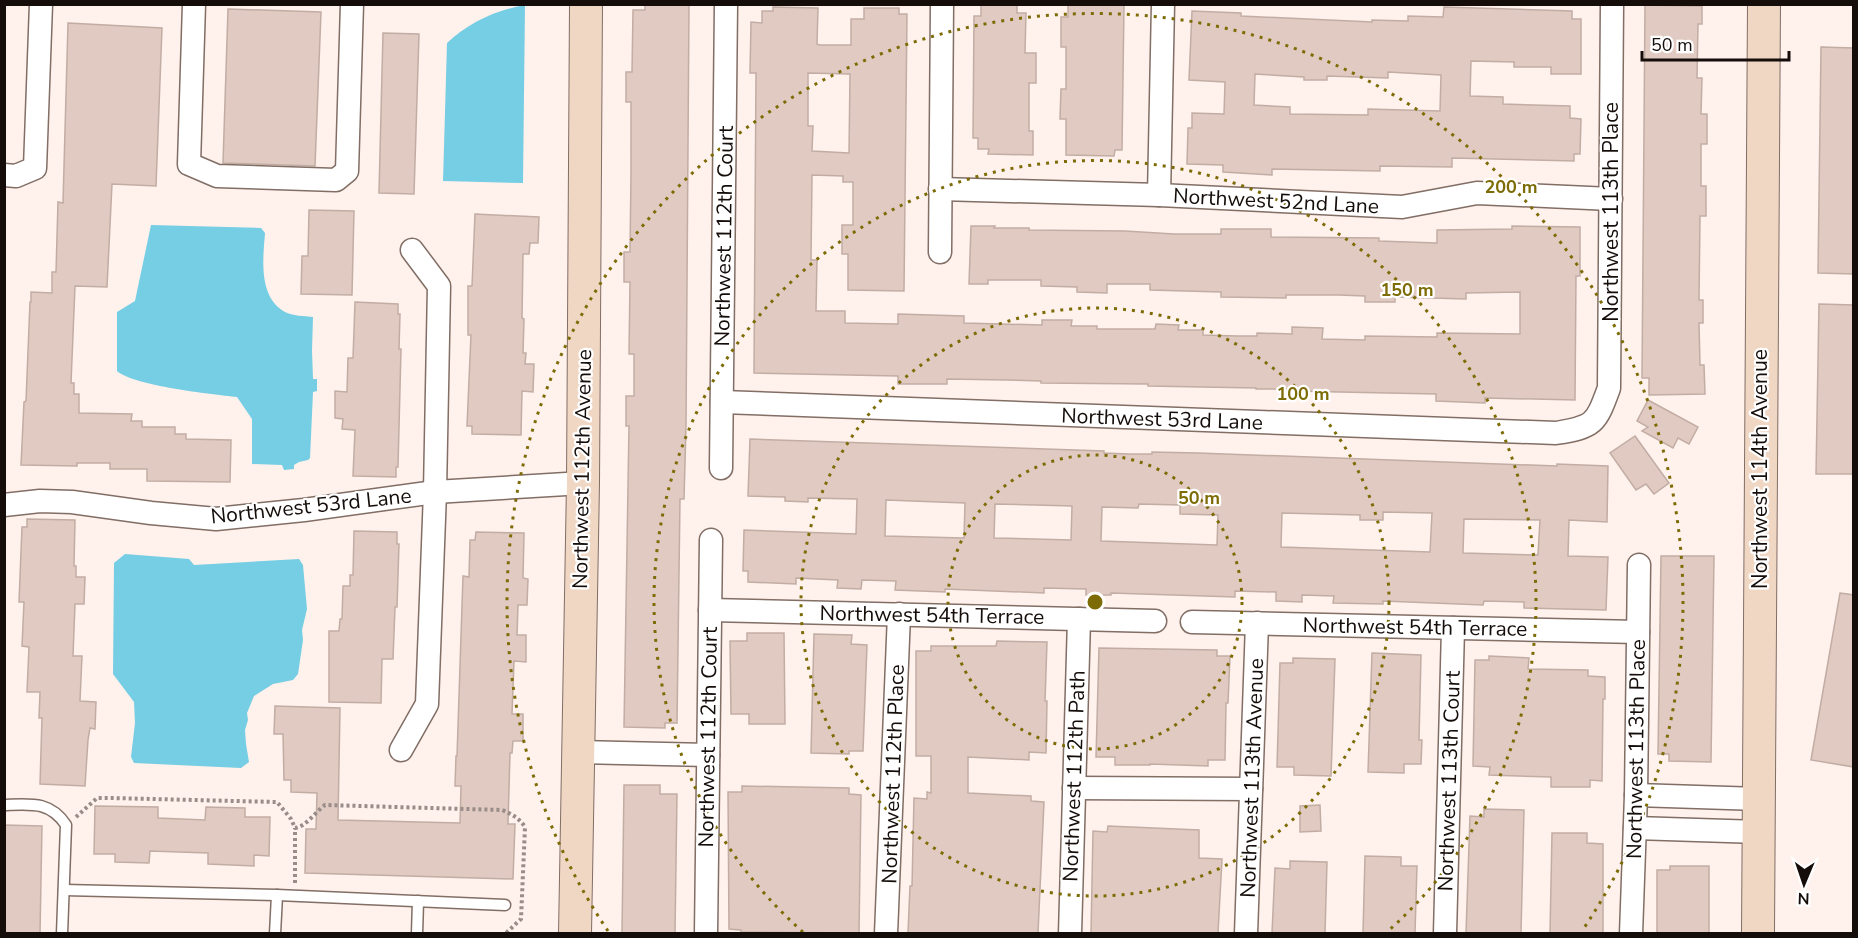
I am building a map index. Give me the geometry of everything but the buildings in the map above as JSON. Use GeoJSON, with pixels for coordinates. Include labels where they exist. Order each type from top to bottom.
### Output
{"type":"FeatureCollection","features":[{"type":"Feature","properties":{"kind":"street"},"geometry":{"type":"LineString","coordinates":[[4,175],[16,176],[35,168],[41,4]]}},
{"type":"Feature","properties":{"kind":"street"},"geometry":{"type":"LineString","coordinates":[[194,4],[189,164],[217,176],[336,180],[347,171],[352,4]]}},
{"type":"Feature","properties":{"kind":"street","name":"Northwest 112th Avenue"},"geometry":{"type":"LineString","coordinates":[[575,933],[583,483],[586,4]]}},
{"type":"Feature","properties":{"kind":"street","name":"Northwest 112th Court"},"geometry":{"type":"LineString","coordinates":[[721,468],[726,4]]}},
{"type":"Feature","properties":{"kind":"street"},"geometry":{"type":"LineString","coordinates":[[940,252],[942,4]]}},
{"type":"Feature","properties":{"kind":"street"},"geometry":{"type":"LineString","coordinates":[[1159,195],[1163,4]]}},
{"type":"Feature","properties":{"kind":"street","name":"Northwest 113th Place"},"geometry":{"type":"LineString","coordinates":[[1598,418],[1609,388],[1612,4]]}},
{"type":"Feature","properties":{"kind":"street","name":"Northwest 114th Avenue"},"geometry":{"type":"LineString","coordinates":[[1758,933],[1764,4]]}},
{"type":"Feature","properties":{"kind":"street","name":"Northwest 52nd Lane"},"geometry":{"type":"LineString","coordinates":[[940,189],[1159,195],[1402,207],[1477,193],[1611,199]]}},
{"type":"Feature","properties":{"kind":"street"},"geometry":{"type":"LineString","coordinates":[[402,750],[427,704],[435,492],[439,286],[412,250]]}},
{"type":"Feature","properties":{"kind":"street","name":"Northwest 53rd Lane"},"geometry":{"type":"LineString","coordinates":[[722,402],[1556,433],[1579,429],[1598,418]]}},
{"type":"Feature","properties":{"kind":"street","name":"Northwest 53rd Lane"},"geometry":{"type":"LineString","coordinates":[[4,505],[40,501],[72,502],[216,519],[304,510],[435,492],[583,483]]}},
{"type":"Feature","properties":{"kind":"street","name":"Northwest 112th Court"},"geometry":{"type":"LineString","coordinates":[[706,933],[711,540]]}},
{"type":"Feature","properties":{"kind":"street","name":"Northwest 113th Place"},"geometry":{"type":"LineString","coordinates":[[1632,933],[1639,565]]}},
{"type":"Feature","properties":{"kind":"street","name":"Northwest 54th Terrace"},"geometry":{"type":"LineString","coordinates":[[710,610],[1155,621]]}},
{"type":"Feature","properties":{"kind":"street","name":"Northwest 112th Place"},"geometry":{"type":"LineString","coordinates":[[886,933],[899,614]]}},
{"type":"Feature","properties":{"kind":"street","name":"Northwest 112th Path"},"geometry":{"type":"LineString","coordinates":[[1070,933],[1078,619]]}},
{"type":"Feature","properties":{"kind":"street","name":"Northwest 54th Terrace"},"geometry":{"type":"LineString","coordinates":[[1191,622],[1638,632]]}},
{"type":"Feature","properties":{"kind":"street","name":"Northwest 113th Avenue"},"geometry":{"type":"LineString","coordinates":[[1246,933],[1257,623]]}},
{"type":"Feature","properties":{"kind":"street","name":"Northwest 113th Court"},"geometry":{"type":"LineString","coordinates":[[1445,933],[1454,628]]}},
{"type":"Feature","properties":{"kind":"street"},"geometry":{"type":"LineString","coordinates":[[578,752],[708,755]]}},
{"type":"Feature","properties":{"kind":"street"},"geometry":{"type":"LineString","coordinates":[[1074,788],[1251,789]]}},
{"type":"Feature","properties":{"kind":"street"},"geometry":{"type":"LineString","coordinates":[[1636,795],[1759,799]]}},
{"type":"Feature","properties":{"kind":"street"},"geometry":{"type":"LineString","coordinates":[[1635,828],[1759,832]]}},
{"type":"Feature","properties":{"kind":"lane"},"geometry":{"type":"LineString","coordinates":[[4,805],[44,806],[58,813],[66,825],[62,933],[70,933]]}},
{"type":"Feature","properties":{"kind":"lane"},"geometry":{"type":"LineString","coordinates":[[64,890],[277,895],[505,905]]}},
{"type":"Feature","properties":{"kind":"lane"},"geometry":{"type":"LineString","coordinates":[[275,933],[277,895]]}},
{"type":"Feature","properties":{"kind":"lane"},"geometry":{"type":"LineString","coordinates":[[417,933],[418,901]]}},
{"type":"Feature","properties":{"kind":"path"},"geometry":{"type":"LineString","coordinates":[[66,825],[97,798],[277,802],[283,807],[296,828],[294,896]]}},
{"type":"Feature","properties":{"kind":"path"},"geometry":{"type":"LineString","coordinates":[[296,828],[302,827],[315,812],[325,805],[502,810],[511,814],[525,827],[521,919],[505,933]]}},
{"type":"Feature","properties":{"kind":"water"},"geometry":{"type":"Polygon","coordinates":[[[525,5],[523,183],[443,181],[447,43],[464,29],[483,18],[525,5]]]}},
{"type":"Feature","properties":{"kind":"water"},"geometry":{"type":"Polygon","coordinates":[[[151,225],[261,228],[265,233],[263,265],[270,297],[285,312],[313,317],[313,379],[317,379],[317,391],[313,392],[310,458],[294,465],[294,469],[284,470],[282,465],[252,464],[252,419],[237,397],[156,385],[139,381],[117,371],[117,312],[135,301],[151,225]]]}},
{"type":"Feature","properties":{"kind":"water"},"geometry":{"type":"Polygon","coordinates":[[[125,554],[189,559],[194,565],[299,559],[303,565],[307,609],[302,630],[303,640],[298,674],[293,680],[273,684],[254,696],[247,713],[248,720],[245,730],[249,762],[241,768],[134,763],[131,757],[135,723],[134,702],[113,674],[114,563],[125,554]]]}}]}
